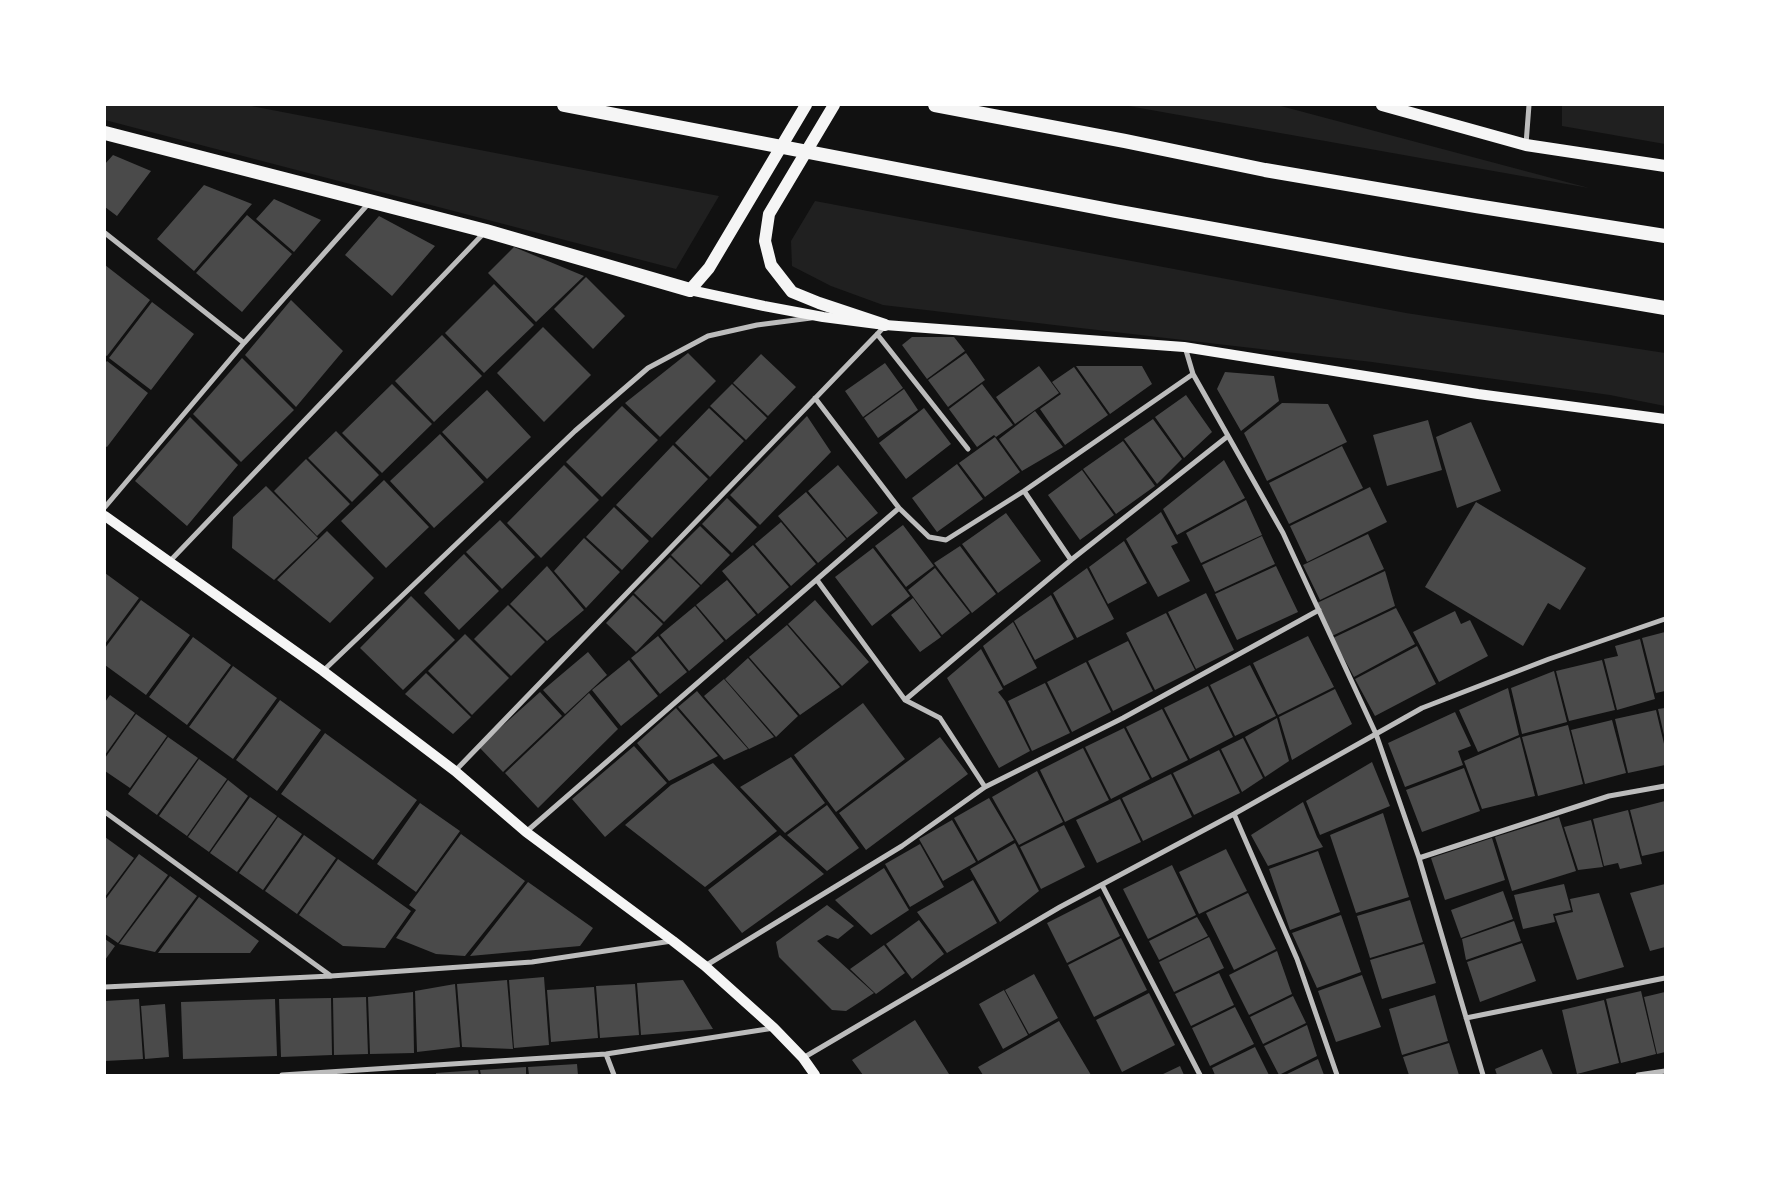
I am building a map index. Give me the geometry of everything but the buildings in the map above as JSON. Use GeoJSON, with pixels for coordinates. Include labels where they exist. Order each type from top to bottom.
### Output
{"type":"FeatureCollection","features":[{"type":"Feature","properties":{"kind":"highway"},"geometry":{"type":"LineString","coordinates":[[564,105],[1116,211],[1407,264],[1665,308]]}},
{"type":"Feature","properties":{"kind":"highway"},"geometry":{"type":"LineString","coordinates":[[935,105],[1125,140],[1265,170],[1665,236]]}},
{"type":"Feature","properties":{"kind":"highway"},"geometry":{"type":"LineString","coordinates":[[105,132],[486,232],[690,290]]}},
{"type":"Feature","properties":{"kind":"main road"},"geometry":{"type":"LineString","coordinates":[[806,105],[709,268],[690,290],[881,330],[1184,347],[1478,394],[1665,419]]}},
{"type":"Feature","properties":{"kind":"main road"},"geometry":{"type":"LineString","coordinates":[[834,105],[769,214],[765,241],[771,265],[792,292],[881,330]]}},
{"type":"Feature","properties":{"kind":"main road"},"geometry":{"type":"LineString","coordinates":[[1382,105],[1526,145],[1665,166]]}},
{"type":"Feature","properties":{"kind":"main road"},"geometry":{"type":"LineString","coordinates":[[105,516],[323,671],[454,771],[526,832],[705,966],[774,1028],[803,1058],[815,1075]]}},
{"type":"Feature","properties":{"kind":"street"},"geometry":{"type":"LineString","coordinates":[[1526,145],[1529,105]]}},
{"type":"Feature","properties":{"kind":"street"},"geometry":{"type":"LineString","coordinates":[[105,507],[244,343],[369,202]]}},
{"type":"Feature","properties":{"kind":"street"},"geometry":{"type":"LineString","coordinates":[[170,561],[486,232]]}},
{"type":"Feature","properties":{"kind":"street"},"geometry":{"type":"LineString","coordinates":[[105,234],[244,343]]}},
{"type":"Feature","properties":{"kind":"street"},"geometry":{"type":"LineString","coordinates":[[323,671],[575,431],[648,368],[708,336],[757,325],[823,317]]}},
{"type":"Feature","properties":{"kind":"street"},"geometry":{"type":"LineString","coordinates":[[454,771],[881,330],[968,449]]}},
{"type":"Feature","properties":{"kind":"street"},"geometry":{"type":"LineString","coordinates":[[1184,347],[1193,374],[1283,532],[1376,734],[1418,858],[1483,1075]]}},
{"type":"Feature","properties":{"kind":"street"},"geometry":{"type":"LineString","coordinates":[[815,398],[899,508],[929,537],[946,540],[1024,491],[1193,374]]}},
{"type":"Feature","properties":{"kind":"street"},"geometry":{"type":"LineString","coordinates":[[905,700],[1071,560],[1228,436]]}},
{"type":"Feature","properties":{"kind":"street"},"geometry":{"type":"LineString","coordinates":[[1024,491],[1071,560]]}},
{"type":"Feature","properties":{"kind":"street"},"geometry":{"type":"LineString","coordinates":[[526,832],[899,508]]}},
{"type":"Feature","properties":{"kind":"street"},"geometry":{"type":"LineString","coordinates":[[816,580],[905,700],[940,718],[985,787]]}},
{"type":"Feature","properties":{"kind":"street"},"geometry":{"type":"LineString","coordinates":[[705,966],[902,846],[985,787],[1123,718],[1319,610]]}},
{"type":"Feature","properties":{"kind":"street"},"geometry":{"type":"LineString","coordinates":[[803,1058],[1060,907],[1234,814],[1422,708],[1549,659],[1665,619]]}},
{"type":"Feature","properties":{"kind":"street"},"geometry":{"type":"LineString","coordinates":[[1418,858],[1609,796],[1665,786]]}},
{"type":"Feature","properties":{"kind":"street"},"geometry":{"type":"LineString","coordinates":[[105,812],[331,976]]}},
{"type":"Feature","properties":{"kind":"street"},"geometry":{"type":"LineString","coordinates":[[1234,814],[1297,959],[1337,1075]]}},
{"type":"Feature","properties":{"kind":"street"},"geometry":{"type":"LineString","coordinates":[[1102,885],[1200,1075]]}},
{"type":"Feature","properties":{"kind":"street"},"geometry":{"type":"LineString","coordinates":[[105,987],[331,976],[532,962],[673,941]]}},
{"type":"Feature","properties":{"kind":"street"},"geometry":{"type":"LineString","coordinates":[[1466,1018],[1665,978]]}},
{"type":"Feature","properties":{"kind":"street"},"geometry":{"type":"LineString","coordinates":[[282,1075],[606,1054],[774,1028]]}},
{"type":"Feature","properties":{"kind":"street"},"geometry":{"type":"LineString","coordinates":[[606,1054],[614,1075]]}},
{"type":"Feature","properties":{"kind":"street"},"geometry":{"type":"LineString","coordinates":[[1638,1075],[1665,1070]]}},
{"type":"Feature","properties":{"kind":"shaded area"},"geometry":{"type":"Polygon","coordinates":[[[105,105],[246,105],[719,196],[676,269],[105,120],[105,105]]]}},
{"type":"Feature","properties":{"kind":"shaded area"},"geometry":{"type":"Polygon","coordinates":[[[1123,105],[1277,105],[1589,188],[1123,105]]]}},
{"type":"Feature","properties":{"kind":"shaded area"},"geometry":{"type":"Polygon","coordinates":[[[1562,105],[1665,105],[1665,144],[1562,126],[1562,105]]]}},
{"type":"Feature","properties":{"kind":"shaded area"},"geometry":{"type":"Polygon","coordinates":[[[815,201],[1406,313],[1665,353],[1665,406],[1610,395],[1372,362],[883,305],[831,286],[792,266],[791,241],[815,201]]]}}]}
